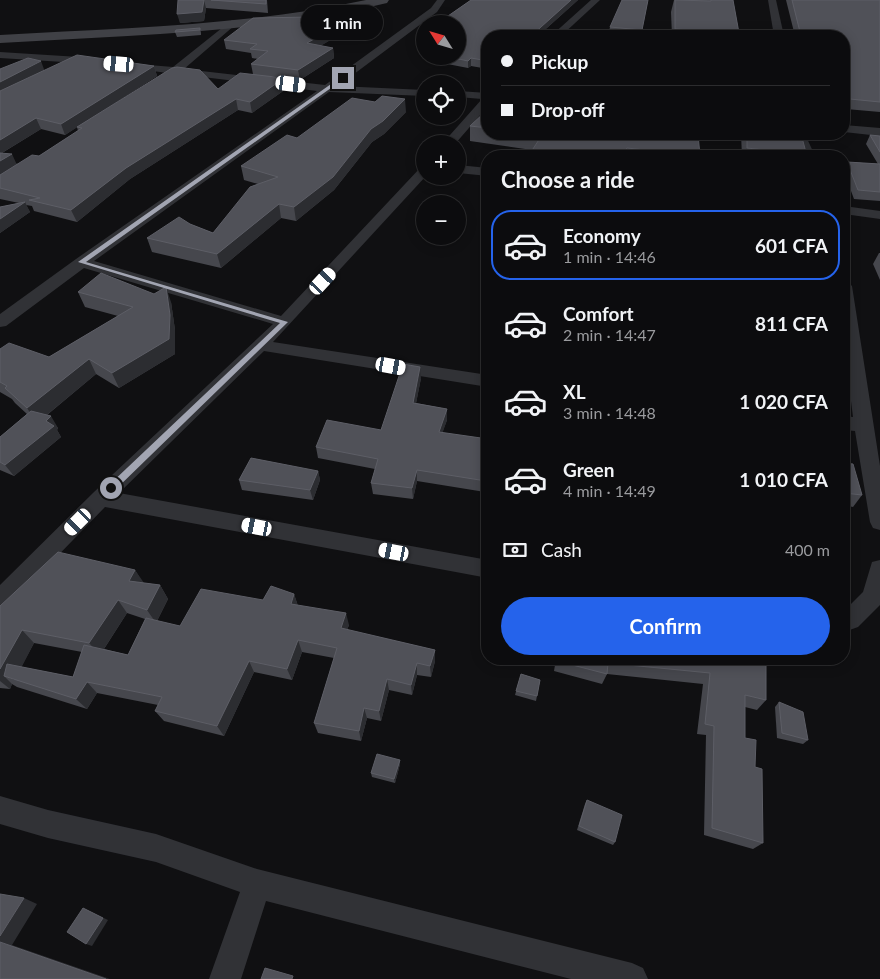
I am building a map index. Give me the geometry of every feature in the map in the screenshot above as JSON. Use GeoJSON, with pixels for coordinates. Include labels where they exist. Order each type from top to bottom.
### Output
{"type":"FeatureCollection","features":[{"type":"Feature","properties":{"kind":"street"},"geometry":{"type":"LineString","coordinates":[[0,33],[144,25],[270,15],[361,0]]}},
{"type":"Feature","properties":{"kind":"street"},"geometry":{"type":"LineString","coordinates":[[0,39],[232,23],[321,13],[383,0]]}},
{"type":"Feature","properties":{"kind":"street"},"geometry":{"type":"LineString","coordinates":[[0,322],[81,262],[328,89],[434,10],[441,0]]}},
{"type":"Feature","properties":{"kind":"street"},"geometry":{"type":"LineString","coordinates":[[563,30],[596,0]]}},
{"type":"Feature","properties":{"kind":"street"},"geometry":{"type":"LineString","coordinates":[[772,0],[778,30]]}},
{"type":"Feature","properties":{"kind":"street"},"geometry":{"type":"LineString","coordinates":[[162,80],[178,70],[232,23]]}},
{"type":"Feature","properties":{"kind":"street"},"geometry":{"type":"LineString","coordinates":[[0,55],[114,63],[328,89],[416,93]]}},
{"type":"Feature","properties":{"kind":"street"},"geometry":{"type":"LineString","coordinates":[[64,68],[80,60]]}},
{"type":"Feature","properties":{"kind":"street"},"geometry":{"type":"LineString","coordinates":[[466,95],[481,96]]}},
{"type":"Feature","properties":{"kind":"street"},"geometry":{"type":"LineString","coordinates":[[456,135],[481,105]]}},
{"type":"Feature","properties":{"kind":"street"},"geometry":{"type":"LineString","coordinates":[[850,130],[880,132]]}},
{"type":"Feature","properties":{"kind":"street"},"geometry":{"type":"LineString","coordinates":[[466,171],[481,172]]}},
{"type":"Feature","properties":{"kind":"street"},"geometry":{"type":"LineString","coordinates":[[0,600],[101,498],[284,322],[416,180]]}},
{"type":"Feature","properties":{"kind":"street"},"geometry":{"type":"LineString","coordinates":[[850,211],[880,215]]}},
{"type":"Feature","properties":{"kind":"street"},"geometry":{"type":"LineString","coordinates":[[81,262],[284,322]]}},
{"type":"Feature","properties":{"kind":"street"},"geometry":{"type":"LineString","coordinates":[[850,330],[863,425],[880,522]]}},
{"type":"Feature","properties":{"kind":"street"},"geometry":{"type":"LineString","coordinates":[[260,344],[481,380]]}},
{"type":"Feature","properties":{"kind":"street"},"geometry":{"type":"LineString","coordinates":[[850,424],[863,425]]}},
{"type":"Feature","properties":{"kind":"street"},"geometry":{"type":"LineString","coordinates":[[101,498],[481,568]]}},
{"type":"Feature","properties":{"kind":"street"},"geometry":{"type":"LineString","coordinates":[[850,620],[873,597],[880,569]]}},
{"type":"Feature","properties":{"kind":"street"},"geometry":{"type":"LineString","coordinates":[[0,810],[48,824],[156,848],[257,884],[632,979]]}},
{"type":"Feature","properties":{"kind":"street"},"geometry":{"type":"LineString","coordinates":[[225,979],[257,884]]}},
{"type":"Feature","properties":{"kind":"building"},"geometry":{"type":"Polygon","coordinates":[[[178,0],[204,0],[202,12],[177,14],[178,0]]]}},
{"type":"Feature","properties":{"kind":"building"},"geometry":{"type":"Polygon","coordinates":[[[211,0],[266,0],[266,4],[211,0]]]}},
{"type":"Feature","properties":{"kind":"building"},"geometry":{"type":"Polygon","coordinates":[[[471,0],[571,0],[538,30],[481,30],[481,60],[471,58],[466,61],[466,15],[449,15],[471,0]]]}},
{"type":"Feature","properties":{"kind":"building"},"geometry":{"type":"Polygon","coordinates":[[[622,0],[648,0],[642,30],[610,27],[622,0]]]}},
{"type":"Feature","properties":{"kind":"building"},"geometry":{"type":"Polygon","coordinates":[[[675,0],[733,0],[738,30],[675,29],[675,0]]]}},
{"type":"Feature","properties":{"kind":"building"},"geometry":{"type":"Polygon","coordinates":[[[792,0],[880,0],[880,102],[850,99],[850,30],[800,30],[792,0]]]}},
{"type":"Feature","properties":{"kind":"building"},"geometry":{"type":"Polygon","coordinates":[[[313,14],[356,15],[307,43],[333,48],[298,70],[251,64],[268,51],[250,49],[257,44],[224,40],[253,18],[312,17],[313,14]]]}},
{"type":"Feature","properties":{"kind":"building"},"geometry":{"type":"Polygon","coordinates":[[[200,28],[200,30],[175,32],[176,30],[200,28]]]}},
{"type":"Feature","properties":{"kind":"building"},"geometry":{"type":"Polygon","coordinates":[[[77,55],[154,66],[61,124],[36,118],[0,140],[0,91],[77,55]]]}},
{"type":"Feature","properties":{"kind":"building"},"geometry":{"type":"Polygon","coordinates":[[[28,58],[41,61],[0,82],[0,69],[28,58]]]}},
{"type":"Feature","properties":{"kind":"building"},"geometry":{"type":"Polygon","coordinates":[[[172,68],[200,70],[218,89],[240,73],[284,78],[250,102],[236,99],[126,168],[71,210],[29,200],[40,198],[0,188],[0,175],[32,155],[39,156],[82,128],[77,127],[172,68]]]}},
{"type":"Feature","properties":{"kind":"building"},"geometry":{"type":"Polygon","coordinates":[[[382,96],[405,99],[383,121],[371,129],[333,177],[294,207],[279,204],[217,254],[147,238],[179,217],[190,224],[213,233],[250,187],[278,177],[241,166],[287,135],[297,138],[352,98],[375,102],[382,96]]]}},
{"type":"Feature","properties":{"kind":"building"},"geometry":{"type":"Polygon","coordinates":[[[481,116],[481,127],[470,126],[481,116]]]}},
{"type":"Feature","properties":{"kind":"building"},"geometry":{"type":"Polygon","coordinates":[[[870,135],[880,136],[880,152],[870,135]]]}},
{"type":"Feature","properties":{"kind":"building"},"geometry":{"type":"Polygon","coordinates":[[[539,140],[699,140],[699,150],[627,148],[625,150],[532,150],[539,140]]]}},
{"type":"Feature","properties":{"kind":"building"},"geometry":{"type":"Polygon","coordinates":[[[747,140],[803,140],[805,150],[765,150],[747,148],[747,140]]]}},
{"type":"Feature","properties":{"kind":"building"},"geometry":{"type":"Polygon","coordinates":[[[0,153],[12,154],[0,161],[0,153]]]}},
{"type":"Feature","properties":{"kind":"building"},"geometry":{"type":"Polygon","coordinates":[[[850,162],[880,164],[880,192],[858,190],[850,170],[850,162]]]}},
{"type":"Feature","properties":{"kind":"building"},"geometry":{"type":"Polygon","coordinates":[[[25,202],[0,219],[0,207],[25,202]]]}},
{"type":"Feature","properties":{"kind":"building"},"geometry":{"type":"Polygon","coordinates":[[[101,273],[154,294],[166,287],[170,315],[169,339],[112,373],[89,359],[27,408],[5,388],[7,386],[0,382],[0,349],[9,343],[49,357],[133,307],[78,292],[101,273]]]}},
{"type":"Feature","properties":{"kind":"building"},"geometry":{"type":"Polygon","coordinates":[[[403,364],[420,367],[413,403],[447,409],[439,432],[481,438],[481,480],[417,470],[412,488],[371,483],[378,459],[316,447],[327,420],[381,430],[403,364]]]}},
{"type":"Feature","properties":{"kind":"building"},"geometry":{"type":"Polygon","coordinates":[[[31,411],[51,416],[46,421],[54,426],[5,465],[0,462],[0,437],[31,411]]]}},
{"type":"Feature","properties":{"kind":"building"},"geometry":{"type":"Polygon","coordinates":[[[251,458],[318,471],[310,490],[239,480],[251,458]]]}},
{"type":"Feature","properties":{"kind":"building"},"geometry":{"type":"Polygon","coordinates":[[[850,464],[853,464],[862,495],[850,494],[850,464]]]}},
{"type":"Feature","properties":{"kind":"building"},"geometry":{"type":"Polygon","coordinates":[[[58,552],[135,570],[129,581],[160,585],[147,610],[118,600],[89,643],[22,630],[0,669],[0,606],[58,552]]]}},
{"type":"Feature","properties":{"kind":"building"},"geometry":{"type":"Polygon","coordinates":[[[271,586],[294,594],[291,604],[346,613],[341,628],[435,650],[430,666],[417,663],[411,685],[387,679],[379,711],[364,708],[359,731],[314,723],[337,648],[298,640],[287,669],[249,661],[217,726],[155,711],[162,697],[87,682],[76,699],[4,676],[7,664],[73,677],[84,645],[128,655],[146,618],[180,626],[201,589],[263,600],[271,586]]]}},
{"type":"Feature","properties":{"kind":"building"},"geometry":{"type":"Polygon","coordinates":[[[572,665],[608,665],[607,674],[572,665]]]}},
{"type":"Feature","properties":{"kind":"building"},"geometry":{"type":"Polygon","coordinates":[[[628,665],[766,665],[766,700],[745,695],[745,738],[756,740],[755,767],[762,769],[763,843],[712,828],[714,726],[705,724],[710,673],[628,665]]]}},
{"type":"Feature","properties":{"kind":"building"},"geometry":{"type":"Polygon","coordinates":[[[521,674],[540,680],[537,696],[516,691],[521,674]]]}},
{"type":"Feature","properties":{"kind":"building"},"geometry":{"type":"Polygon","coordinates":[[[779,702],[803,712],[808,740],[782,733],[779,702]]]}},
{"type":"Feature","properties":{"kind":"building"},"geometry":{"type":"Polygon","coordinates":[[[377,754],[400,760],[394,779],[371,773],[377,754]]]}},
{"type":"Feature","properties":{"kind":"building"},"geometry":{"type":"Polygon","coordinates":[[[587,800],[622,815],[615,842],[579,826],[587,800]]]}},
{"type":"Feature","properties":{"kind":"building"},"geometry":{"type":"Polygon","coordinates":[[[0,894],[24,898],[0,936],[0,894]]]}},
{"type":"Feature","properties":{"kind":"building"},"geometry":{"type":"Polygon","coordinates":[[[83,908],[103,918],[86,944],[67,932],[83,908]]]}},
{"type":"Feature","properties":{"kind":"building"},"geometry":{"type":"Polygon","coordinates":[[[0,942],[106,979],[0,979],[0,942]]]}},
{"type":"Feature","properties":{"kind":"building"},"geometry":{"type":"Polygon","coordinates":[[[265,968],[293,976],[292,979],[261,979],[265,968]]]}},
{"type":"Feature","properties":{"kind":"route"},"geometry":{"type":"LineString","coordinates":[[111,488],[284,322],[81,262],[343,78]]}}]}
